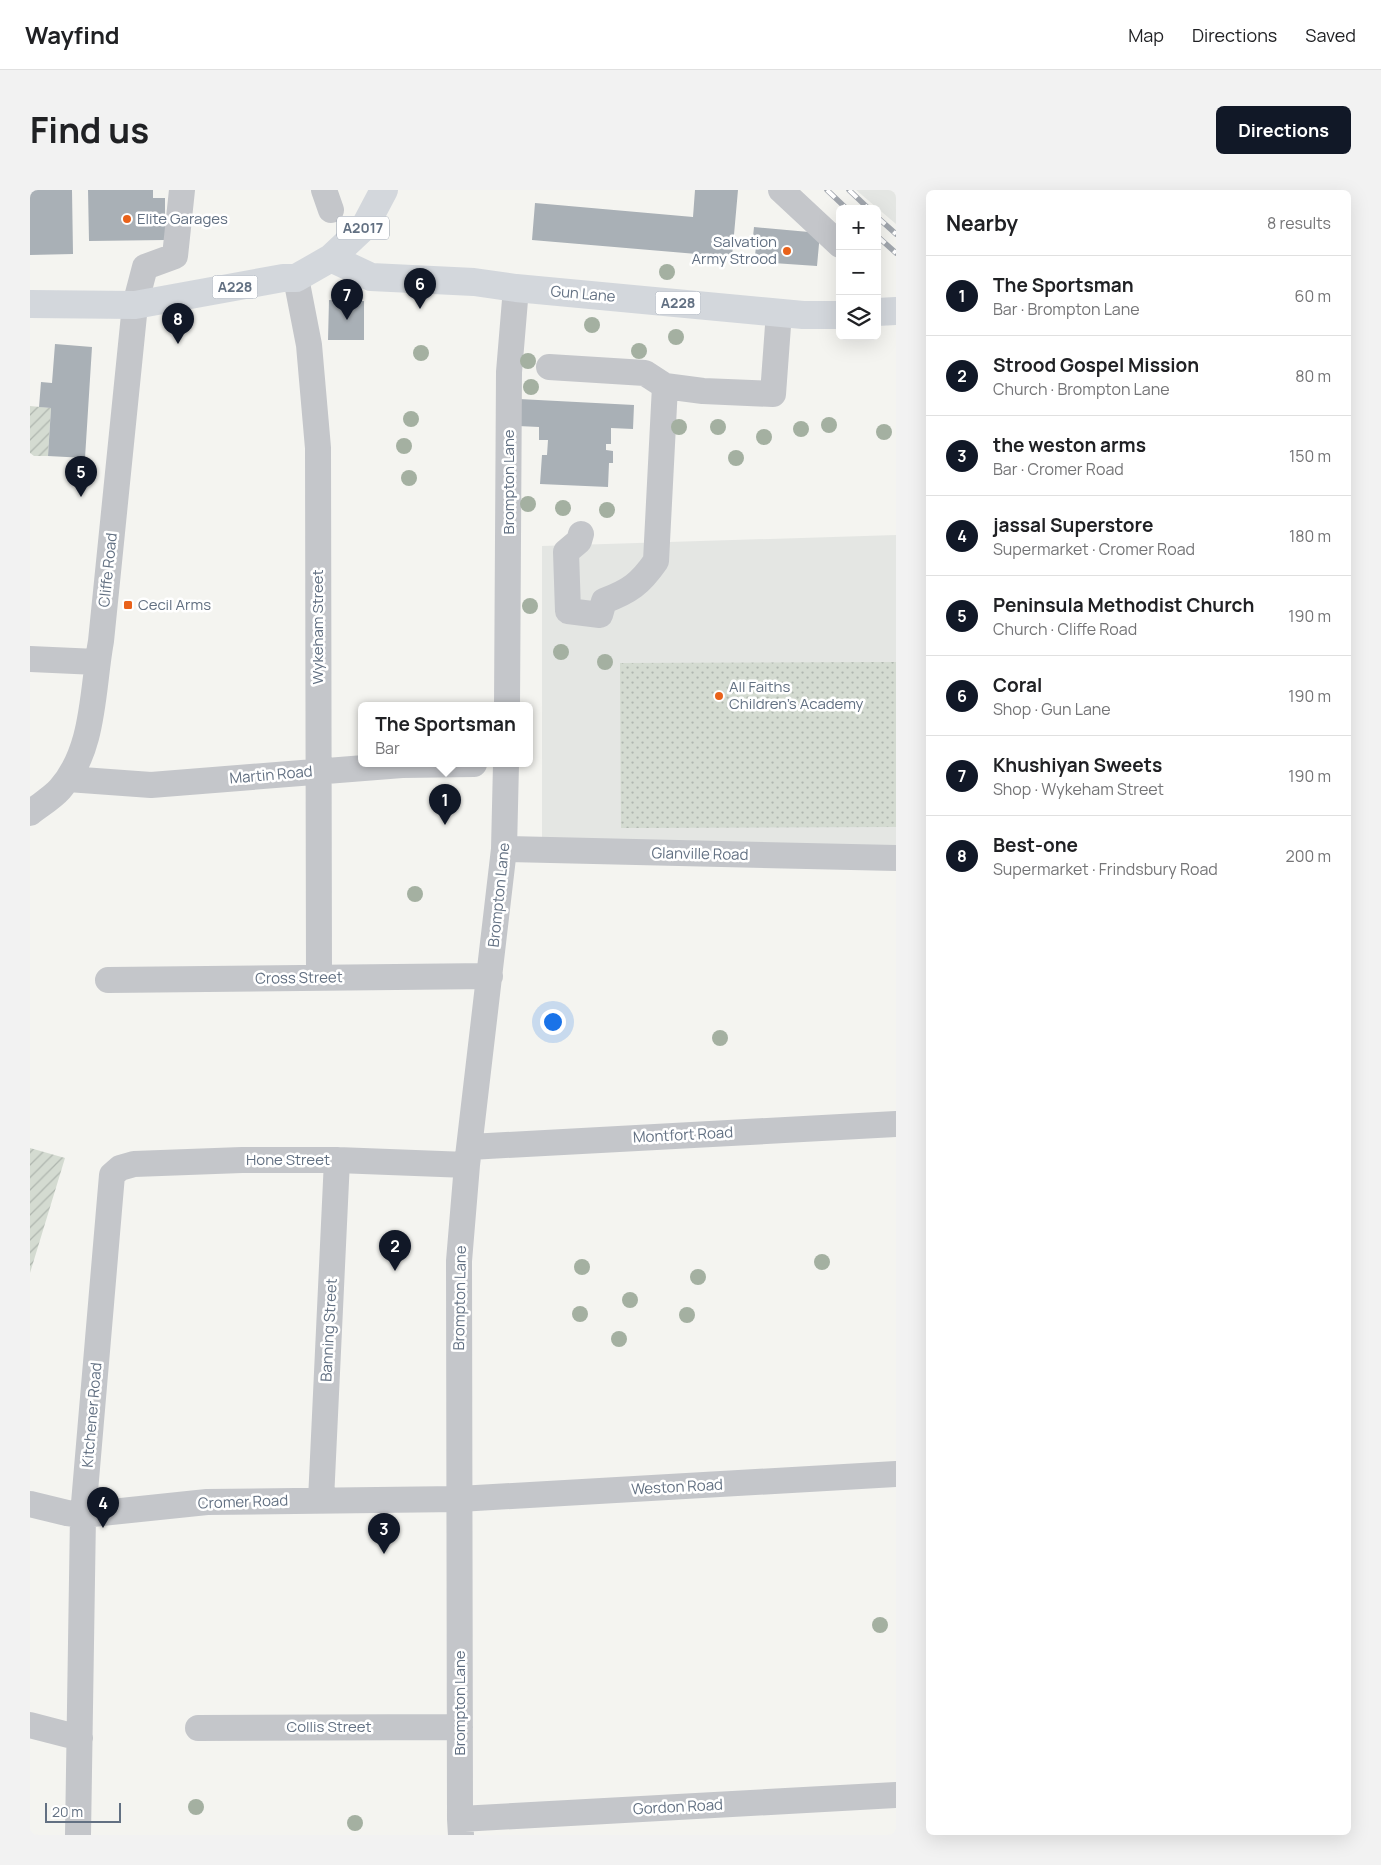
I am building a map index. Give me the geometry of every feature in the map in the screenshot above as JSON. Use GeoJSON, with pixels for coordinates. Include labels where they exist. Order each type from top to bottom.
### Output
{"type":"FeatureCollection","features":[{"type":"Feature","properties":{"kind":"main road","name":"A2017"},"geometry":{"type":"LineString","coordinates":[[331,258],[365,226],[384,190]]}},
{"type":"Feature","properties":{"kind":"main road","name":"A228"},"geometry":{"type":"LineString","coordinates":[[30,304],[135,305],[283,278],[296,278],[331,258]]}},
{"type":"Feature","properties":{"kind":"main road","name":"Gun Lane"},"geometry":{"type":"LineString","coordinates":[[331,258],[371,277],[474,282],[516,288],[779,312],[836,315]]}},
{"type":"Feature","properties":{"kind":"main road"},"geometry":{"type":"LineString","coordinates":[[881,312],[896,311]]}},
{"type":"Feature","properties":{"kind":"street","name":"Cliffe Road"},"geometry":{"type":"LineString","coordinates":[[30,813],[58,791],[68,779],[77,762],[87,733],[94,695],[135,305],[145,267],[174,256],[182,190]]}},
{"type":"Feature","properties":{"kind":"street"},"geometry":{"type":"LineString","coordinates":[[781,190],[836,241]]}},
{"type":"Feature","properties":{"kind":"street","name":"Wykeham Street"},"geometry":{"type":"LineString","coordinates":[[296,278],[309,345],[318,448],[319,977]]}},
{"type":"Feature","properties":{"kind":"street","name":"Brompton Lane"},"geometry":{"type":"LineString","coordinates":[[507,702],[510,372],[516,288]]}},
{"type":"Feature","properties":{"kind":"street"},"geometry":{"type":"LineString","coordinates":[[549,367],[645,373],[665,386],[703,391],[773,394],[779,312]]}},
{"type":"Feature","properties":{"kind":"street"},"geometry":{"type":"LineString","coordinates":[[581,534],[579,541],[566,552],[568,611],[600,615],[604,601],[625,593],[644,578],[656,561],[665,386]]}},
{"type":"Feature","properties":{"kind":"street"},"geometry":{"type":"LineString","coordinates":[[30,659],[97,662]]}},
{"type":"Feature","properties":{"kind":"street","name":"Martin Road"},"geometry":{"type":"LineString","coordinates":[[68,779],[151,785],[374,767]]}},
{"type":"Feature","properties":{"kind":"street","name":"Brompton Lane"},"geometry":{"type":"LineString","coordinates":[[460,1827],[459,1261],[504,849],[506,767]]}},
{"type":"Feature","properties":{"kind":"street","name":"Glanville Road"},"geometry":{"type":"LineString","coordinates":[[504,849],[896,858]]}},
{"type":"Feature","properties":{"kind":"street","name":"Cross Street"},"geometry":{"type":"LineString","coordinates":[[108,980],[490,976]]}},
{"type":"Feature","properties":{"kind":"street","name":"Montfort Road"},"geometry":{"type":"LineString","coordinates":[[469,1156],[896,1124]]}},
{"type":"Feature","properties":{"kind":"street","name":"Hone Street"},"geometry":{"type":"LineString","coordinates":[[112,1176],[120,1168],[134,1164],[469,1156]]}},
{"type":"Feature","properties":{"kind":"street","name":"Banning Street"},"geometry":{"type":"LineString","coordinates":[[320,1500],[337,1160]]}},
{"type":"Feature","properties":{"kind":"street","name":"Kitchener Road"},"geometry":{"type":"LineString","coordinates":[[78,1835],[83,1515],[112,1176]]}},
{"type":"Feature","properties":{"kind":"street","name":"Weston Road"},"geometry":{"type":"LineString","coordinates":[[459,1499],[896,1474]]}},
{"type":"Feature","properties":{"kind":"street","name":"Cromer Road"},"geometry":{"type":"LineString","coordinates":[[30,1504],[67,1514],[83,1515],[207,1502],[459,1499]]}},
{"type":"Feature","properties":{"kind":"street"},"geometry":{"type":"LineString","coordinates":[[30,1726],[80,1738]]}},
{"type":"Feature","properties":{"kind":"street","name":"Collis Street"},"geometry":{"type":"LineString","coordinates":[[198,1728],[460,1727]]}},
{"type":"Feature","properties":{"kind":"street","name":"Gordon Road"},"geometry":{"type":"LineString","coordinates":[[460,1827],[896,1795]]}},
{"type":"Feature","properties":{"kind":"shaded area"},"geometry":{"type":"Polygon","coordinates":[[[856,190],[896,190],[896,224],[881,211],[881,205],[874,205],[856,190]]]}},
{"type":"Feature","properties":{"kind":"shaded area"},"geometry":{"type":"Polygon","coordinates":[[[30,406],[51,408],[48,456],[34,456],[30,453],[30,406]]]}},
{"type":"Feature","properties":{"kind":"shaded area","name":"All Faiths Children's Academy"},"geometry":{"type":"Polygon","coordinates":[[[896,535],[896,846],[542,846],[542,546],[896,535]]]}},
{"type":"Feature","properties":{"kind":"shaded area"},"geometry":{"type":"Polygon","coordinates":[[[896,662],[896,827],[621,828],[620,663],[896,662]]]}},
{"type":"Feature","properties":{"kind":"shaded area"},"geometry":{"type":"Polygon","coordinates":[[[30,1148],[65,1158],[30,1273],[30,1148]]]}},
{"type":"Feature","properties":{"kind":"building"},"geometry":{"type":"Polygon","coordinates":[[[30,190],[72,190],[73,254],[30,255],[30,190]]]}},
{"type":"Feature","properties":{"kind":"building","name":"Elite Garages"},"geometry":{"type":"Polygon","coordinates":[[[88,190],[153,190],[153,198],[165,198],[165,240],[89,241],[88,190]]]}},
{"type":"Feature","properties":{"kind":"building"},"geometry":{"type":"Polygon","coordinates":[[[695,190],[738,190],[732,257],[532,240],[535,203],[693,217],[695,190]]]}},
{"type":"Feature","properties":{"kind":"building","name":"Salvation Army Strood"},"geometry":{"type":"Polygon","coordinates":[[[754,227],[820,233],[817,266],[773,263],[773,258],[755,256],[756,246],[752,246],[754,227]]]}},
{"type":"Feature","properties":{"kind":"building"},"geometry":{"type":"Polygon","coordinates":[[[329,300],[364,301],[364,340],[328,340],[329,300]]]}},
{"type":"Feature","properties":{"kind":"building"},"geometry":{"type":"Polygon","coordinates":[[[55,344],[92,347],[85,458],[48,456],[51,408],[39,407],[41,382],[52,383],[55,344]]]}},
{"type":"Feature","properties":{"kind":"building"},"geometry":{"type":"Polygon","coordinates":[[[519,399],[634,405],[633,429],[611,428],[611,444],[606,444],[606,450],[613,451],[613,463],[609,463],[608,487],[540,484],[542,455],[547,455],[548,440],[539,440],[539,427],[518,426],[519,399]]]}},
{"type":"Feature","properties":{"kind":"railway"},"geometry":{"type":"LineString","coordinates":[[827,190],[843,205]]}},
{"type":"Feature","properties":{"kind":"railway"},"geometry":{"type":"LineString","coordinates":[[849,190],[865,205]]}},
{"type":"Feature","properties":{"kind":"railway"},"geometry":{"type":"LineString","coordinates":[[881,221],[896,234]]}},
{"type":"Feature","properties":{"kind":"railway"},"geometry":{"type":"LineString","coordinates":[[881,240],[896,253]]}},
{"type":"Feature","properties":{"kind":"place","name":"Elite Garages"},"geometry":{"type":"Point","coordinates":[127,219]}},
{"type":"Feature","properties":{"kind":"place","name":"Salvation Army Strood"},"geometry":{"type":"Point","coordinates":[787,251]}},
{"type":"Feature","properties":{"kind":"place","name":"Coral"},"geometry":{"type":"Point","coordinates":[420,309]}},
{"type":"Feature","properties":{"kind":"place","name":"Khushiyan Sweets"},"geometry":{"type":"Point","coordinates":[347,320]}},
{"type":"Feature","properties":{"kind":"place","name":"Best-one"},"geometry":{"type":"Point","coordinates":[178,344]}},
{"type":"Feature","properties":{"kind":"place","name":"Peninsula Methodist Church"},"geometry":{"type":"Point","coordinates":[81,497]}},
{"type":"Feature","properties":{"kind":"place","name":"Cecil Arms"},"geometry":{"type":"Point","coordinates":[128,605]}},
{"type":"Feature","properties":{"kind":"place","name":"All Faiths Children's Academy"},"geometry":{"type":"Point","coordinates":[719,696]}},
{"type":"Feature","properties":{"kind":"place","name":"The Sportsman"},"geometry":{"type":"Point","coordinates":[445,825]}},
{"type":"Feature","properties":{"kind":"place","name":"Strood Gospel Mission"},"geometry":{"type":"Point","coordinates":[395,1271]}},
{"type":"Feature","properties":{"kind":"place","name":"jassal Superstore"},"geometry":{"type":"Point","coordinates":[103,1528]}},
{"type":"Feature","properties":{"kind":"place","name":"the weston arms"},"geometry":{"type":"Point","coordinates":[384,1554]}}]}
